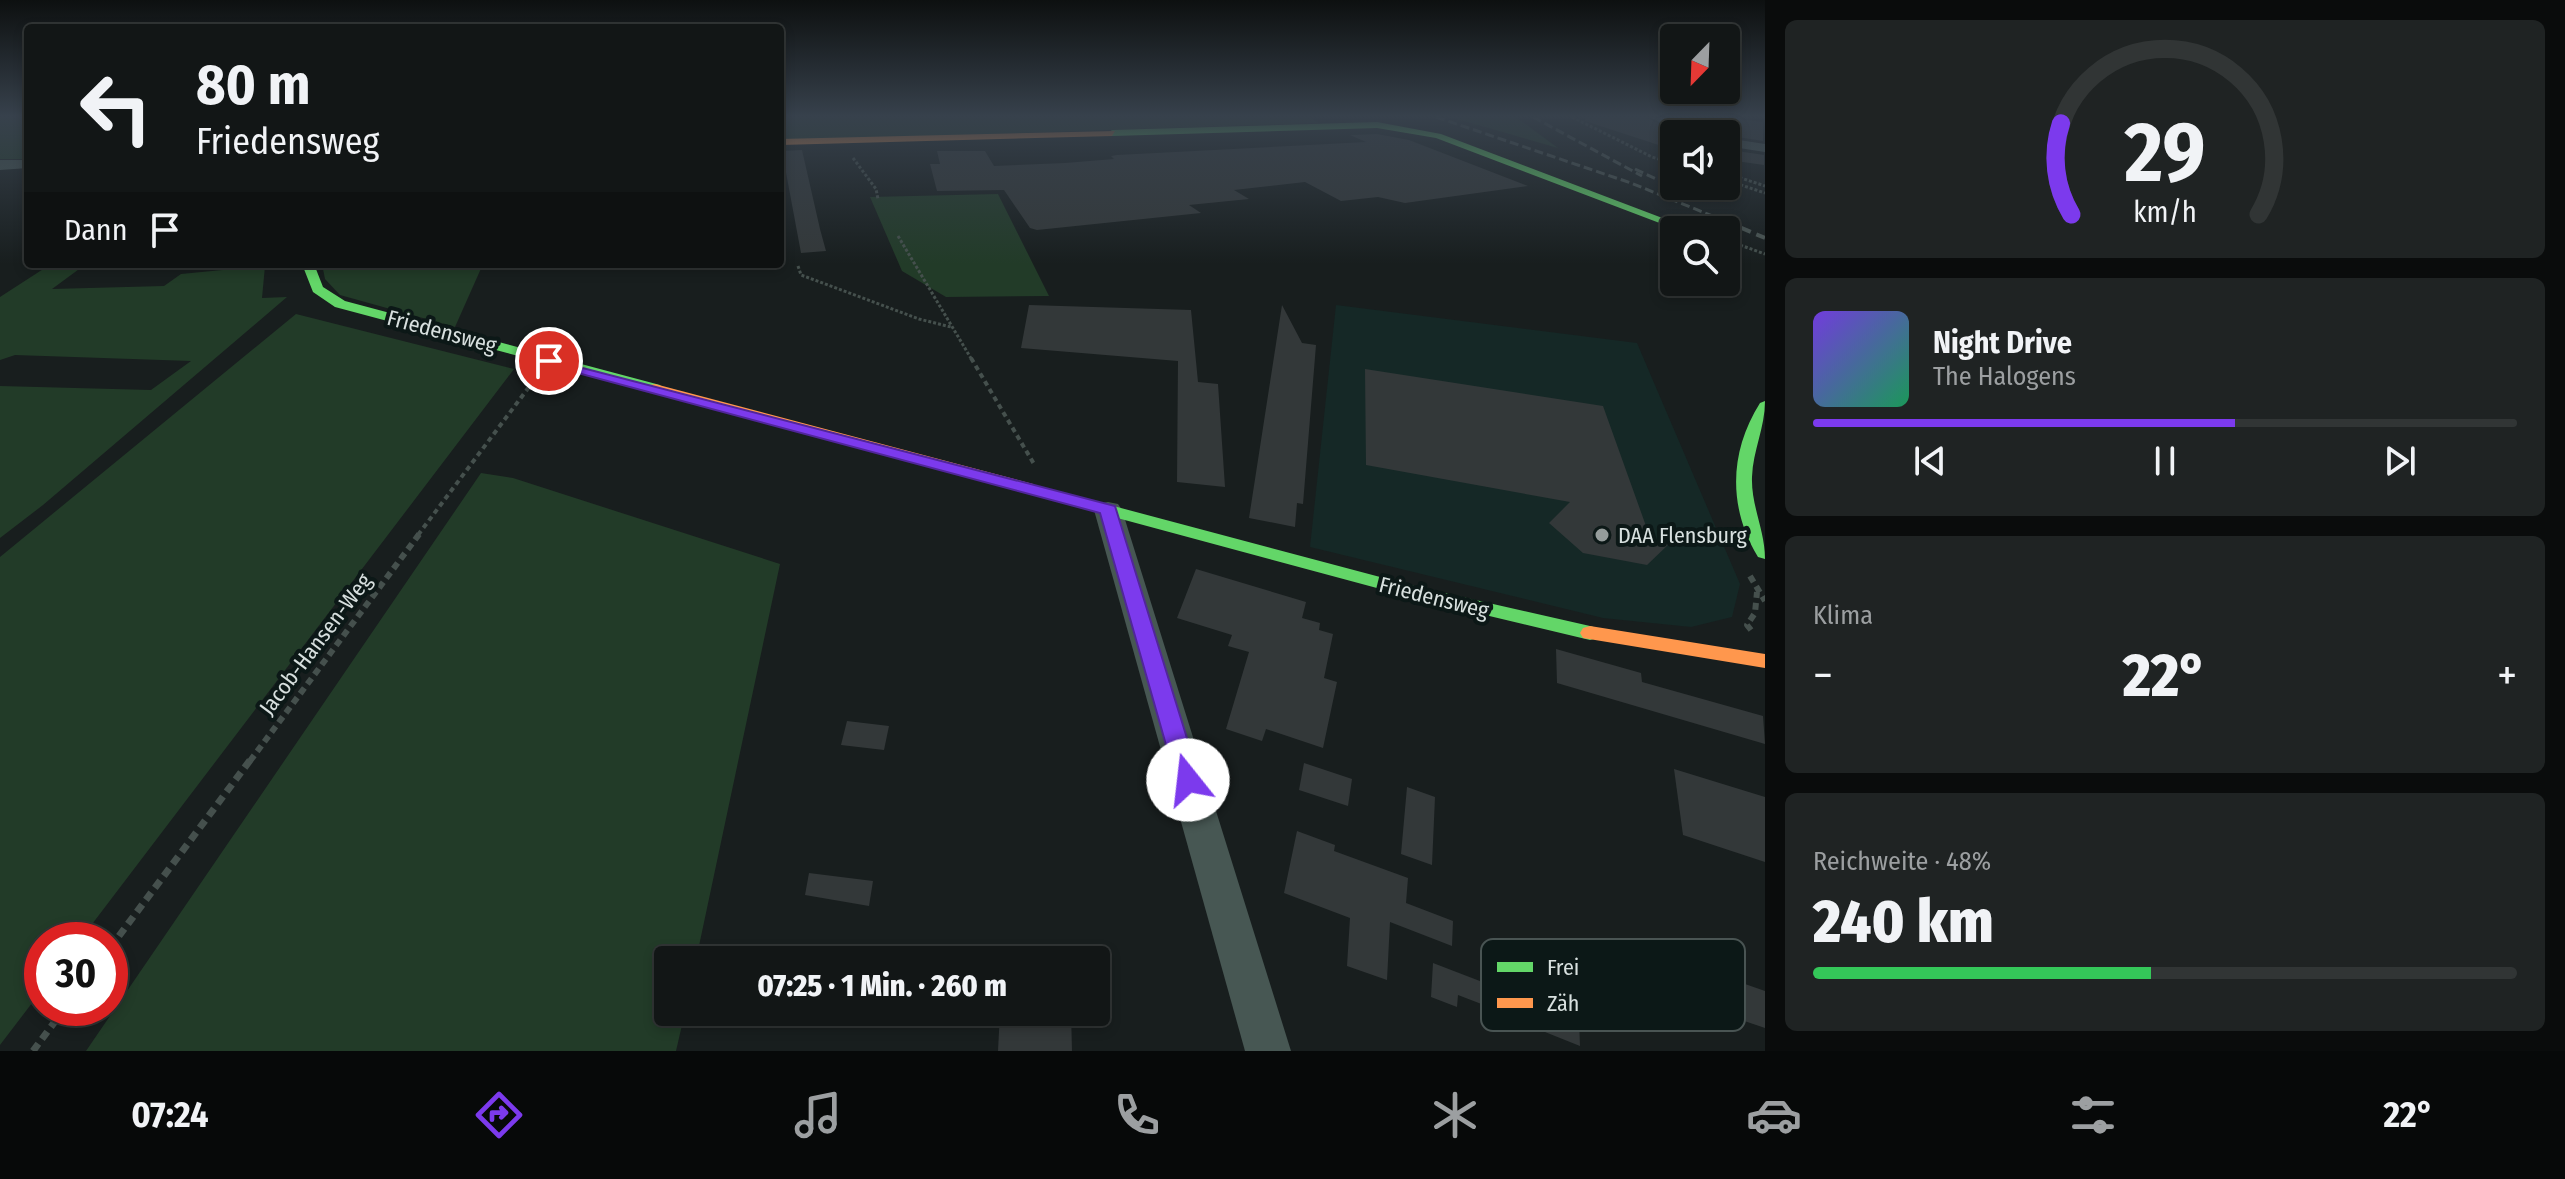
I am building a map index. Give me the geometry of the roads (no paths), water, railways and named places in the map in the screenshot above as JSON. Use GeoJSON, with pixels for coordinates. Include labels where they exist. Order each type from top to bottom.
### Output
{"type":"FeatureCollection","features":[{"type":"Feature","properties":{"kind":"street"},"geometry":{"type":"LineString","coordinates":[[1518,166],[1660,219]]}},
{"type":"Feature","properties":{"kind":"street","name":"Friedensweg"},"geometry":{"type":"LineString","coordinates":[[309,268],[311,283],[320,295],[340,304],[549,361],[1554,627],[1765,661]]}},
{"type":"Feature","properties":{"kind":"street"},"geometry":{"type":"LineString","coordinates":[[1765,406],[1742,449],[1739,491],[1765,553]]}},
{"type":"Feature","properties":{"kind":"street"},"geometry":{"type":"LineString","coordinates":[[1108,510],[1268,1051]]}},
{"type":"Feature","properties":{"kind":"railway"},"geometry":{"type":"LineString","coordinates":[[1581,166],[1713,216]]}},
{"type":"Feature","properties":{"kind":"railway"},"geometry":{"type":"LineString","coordinates":[[1624,166],[1642,176]]}},
{"type":"Feature","properties":{"kind":"railway"},"geometry":{"type":"LineString","coordinates":[[1635,169],[1660,181]]}},
{"type":"Feature","properties":{"kind":"railway"},"geometry":{"type":"LineString","coordinates":[[1740,227],[1765,238]]}},
{"type":"Feature","properties":{"kind":"place","name":"DAA Flensburg"},"geometry":{"type":"Point","coordinates":[1602,535]}}]}
